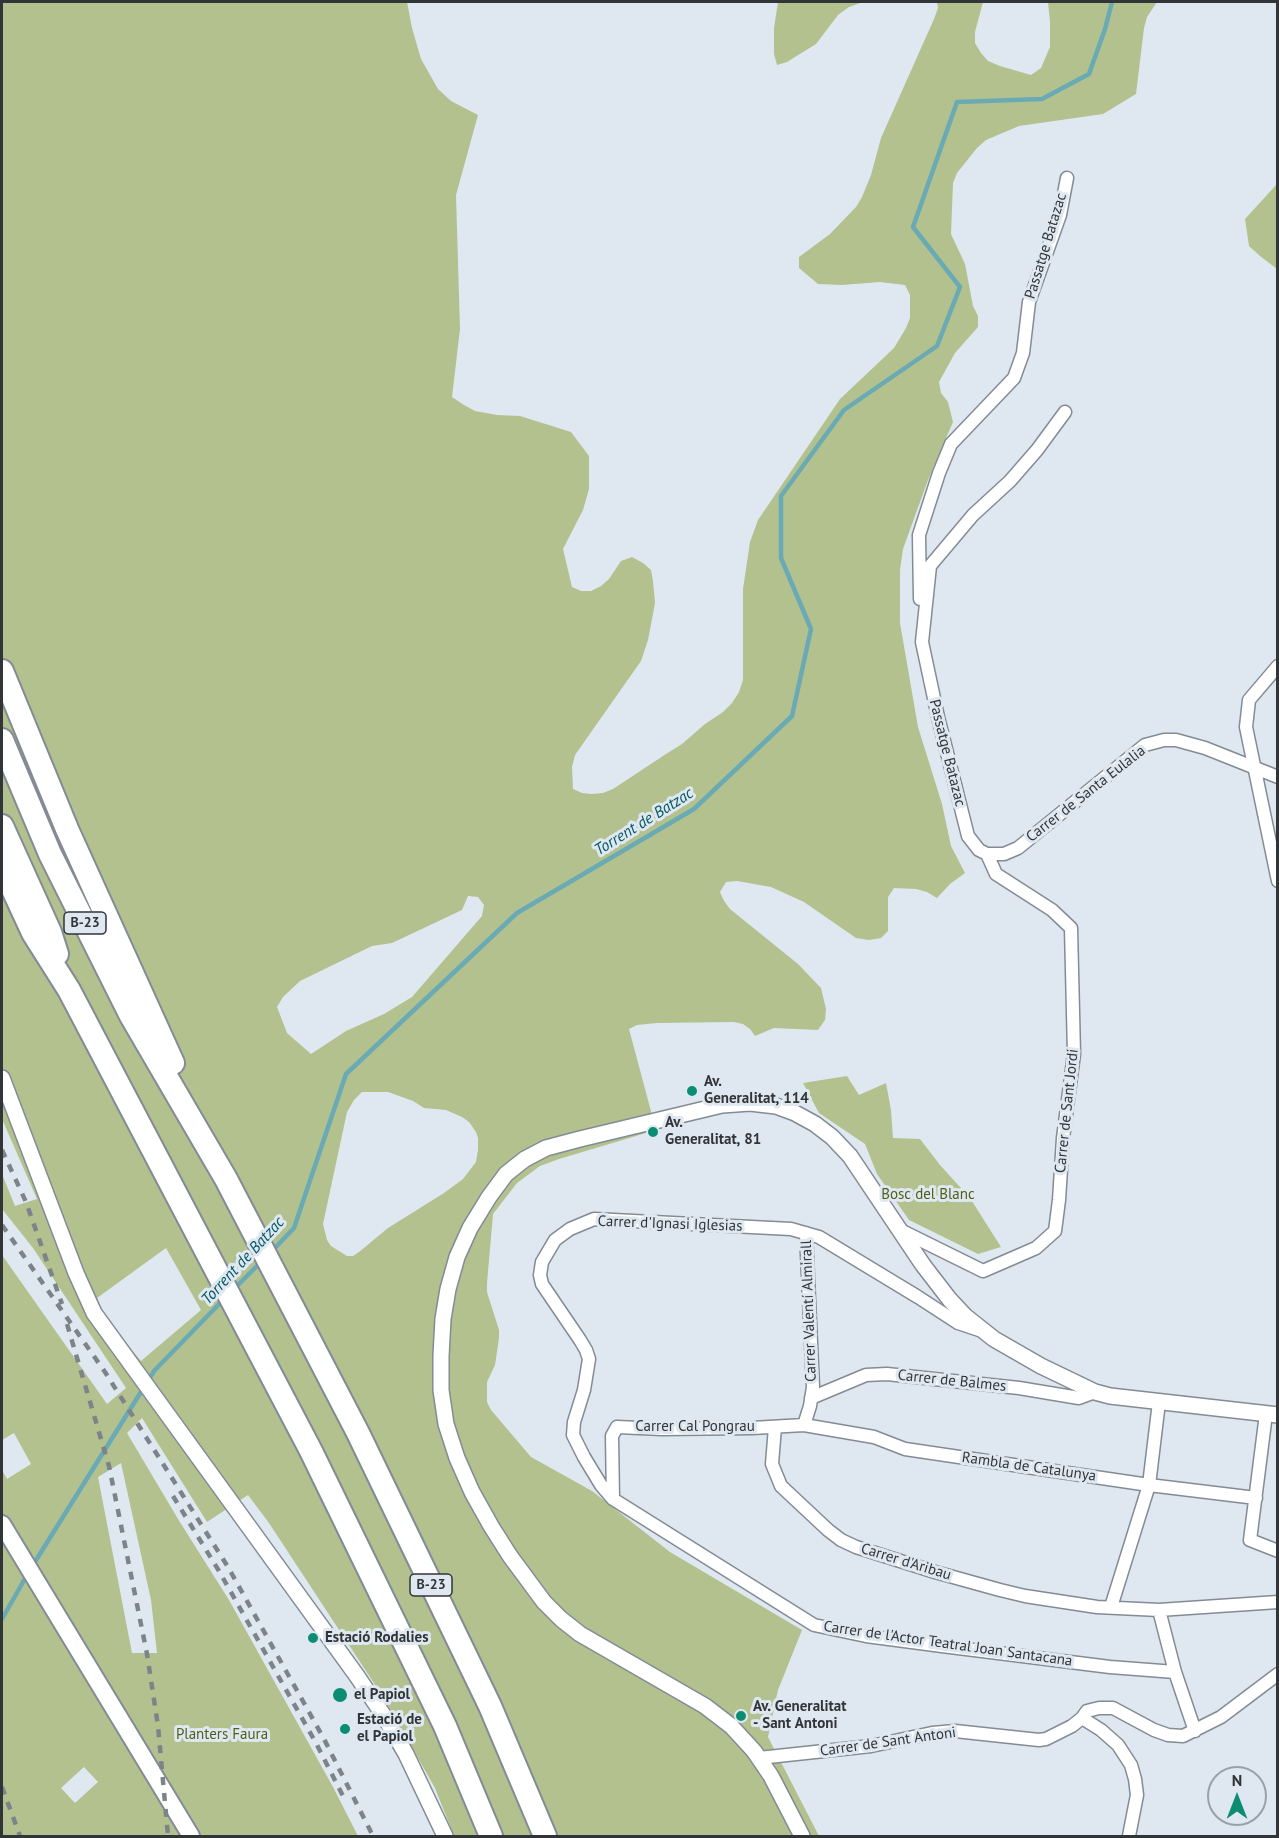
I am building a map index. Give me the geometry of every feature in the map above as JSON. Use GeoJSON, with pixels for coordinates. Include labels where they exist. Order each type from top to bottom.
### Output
{"type":"FeatureCollection","features":[{"type":"Feature","properties":{"kind":"highway"},"geometry":{"type":"LineString","coordinates":[[2,670],[67,828],[184,1098]]}},
{"type":"Feature","properties":{"kind":"highway","name":"B-23"},"geometry":{"type":"LineString","coordinates":[[2,740],[50,854],[100,956],[131,1016],[184,1098],[358,1433],[490,1706],[545,1836]]}},
{"type":"Feature","properties":{"kind":"highway","name":"B-23"},"geometry":{"type":"LineString","coordinates":[[2,826],[50,932],[69,990],[311,1451],[445,1726],[491,1836]]}},
{"type":"Feature","properties":{"kind":"highway"},"geometry":{"type":"LineString","coordinates":[[2,866],[33,933],[69,990]]}},
{"type":"Feature","properties":{"kind":"main road"},"geometry":{"type":"LineString","coordinates":[[2,1524],[191,1836]]}},
{"type":"Feature","properties":{"kind":"street","name":"Passatge Batazac"},"geometry":{"type":"LineString","coordinates":[[987,854],[979,850],[968,836],[922,642],[919,535],[951,444],[1014,378],[1023,353],[1029,302],[1060,215],[1066,178]]}},
{"type":"Feature","properties":{"kind":"street","name":"Passatge Batazac"},"geometry":{"type":"LineString","coordinates":[[922,642],[930,566],[973,514],[1010,481],[1065,412]]}},
{"type":"Feature","properties":{"kind":"street"},"geometry":{"type":"LineString","coordinates":[[1278,666],[1249,700],[1246,727],[1278,881]]}},
{"type":"Feature","properties":{"kind":"street","name":"Carrer de Santa Eulalia"},"geometry":{"type":"LineString","coordinates":[[987,854],[1004,854],[1018,848],[1145,745],[1164,740],[1176,740],[1205,748],[1278,777]]}},
{"type":"Feature","properties":{"kind":"street","name":"Carrer de Sant Jordi"},"geometry":{"type":"LineString","coordinates":[[899,1229],[983,1271],[1036,1248],[1055,1231],[1063,1138],[1074,1054],[1071,928],[1052,910],[996,874],[987,854]]}},
{"type":"Feature","properties":{"kind":"street"},"geometry":{"type":"LineString","coordinates":[[2,1078],[86,1296],[107,1333],[384,1716],[406,1754],[445,1836]]}},
{"type":"Feature","properties":{"kind":"street"},"geometry":{"type":"LineString","coordinates":[[802,1836],[771,1776],[732,1726],[712,1711],[580,1634],[544,1602],[510,1556],[472,1492],[457,1458],[446,1424],[441,1390],[443,1319],[448,1289],[457,1257],[474,1220],[506,1174],[525,1159],[546,1148],[722,1105],[750,1103],[776,1106],[795,1113],[832,1137],[850,1156],[950,1300],[983,1331],[1026,1358],[1095,1392],[1110,1396],[1272,1414],[1250,1540],[1278,1551]]}},
{"type":"Feature","properties":{"kind":"street","name":"Carrer d'Ignasi Iglesias"},"geometry":{"type":"LineString","coordinates":[[613,1499],[601,1485],[573,1435],[589,1359],[580,1340],[543,1284],[540,1275],[542,1262],[555,1240],[570,1229],[594,1219],[791,1229],[819,1237],[958,1323],[983,1331]]}},
{"type":"Feature","properties":{"kind":"street","name":"Carrer Valentí Almirall"},"geometry":{"type":"LineString","coordinates":[[804,1425],[813,1388],[806,1233]]}},
{"type":"Feature","properties":{"kind":"street","name":"Carrer de Balmes"},"geometry":{"type":"LineString","coordinates":[[811,1398],[866,1375],[887,1374],[1019,1388],[1078,1398],[1095,1392]]}},
{"type":"Feature","properties":{"kind":"street"},"geometry":{"type":"LineString","coordinates":[[1111,1607],[1149,1485],[1159,1402]]}},
{"type":"Feature","properties":{"kind":"street"},"geometry":{"type":"LineString","coordinates":[[775,1427],[804,1425]]}},
{"type":"Feature","properties":{"kind":"street","name":"Rambla de Catalunya"},"geometry":{"type":"LineString","coordinates":[[804,1425],[874,1437],[905,1449],[1149,1485],[1256,1498]]}},
{"type":"Feature","properties":{"kind":"street","name":"Carrer Cal Pongrau"},"geometry":{"type":"LineString","coordinates":[[613,1499],[612,1436],[617,1427],[662,1429],[775,1427]]}},
{"type":"Feature","properties":{"kind":"street","name":"Carrer d'Aribau"},"geometry":{"type":"LineString","coordinates":[[775,1427],[772,1464],[781,1485],[841,1540],[918,1567],[1000,1590],[1097,1607],[1159,1610],[1278,1602]]}},
{"type":"Feature","properties":{"kind":"street","name":"Carrer de l'Actor Teatral Joan Santacana"},"geometry":{"type":"LineString","coordinates":[[613,1499],[814,1625],[866,1636],[942,1646],[1110,1667],[1174,1672]]}},
{"type":"Feature","properties":{"kind":"street"},"geometry":{"type":"LineString","coordinates":[[1159,1610],[1174,1672],[1195,1731],[1221,1717],[1278,1674]]}},
{"type":"Feature","properties":{"kind":"street","name":"Carrer de Sant Antoni"},"geometry":{"type":"LineString","coordinates":[[759,1758],[871,1746],[932,1732],[955,1731],[1046,1739],[1060,1733],[1082,1718],[1087,1711],[1099,1708],[1113,1708],[1168,1735],[1184,1736],[1195,1731]]}},
{"type":"Feature","properties":{"kind":"street"},"geometry":{"type":"LineString","coordinates":[[1082,1718],[1101,1730],[1118,1745],[1131,1765],[1137,1795],[1129,1836]]}},
{"type":"Feature","properties":{"kind":"green space","name":"Planters Faura"},"geometry":{"type":"Polygon","coordinates":[[[2,2],[407,2],[421,59],[438,89],[451,101],[478,115],[456,195],[460,329],[452,397],[475,411],[520,416],[571,432],[589,456],[589,489],[583,510],[563,549],[572,587],[581,591],[591,591],[601,586],[609,579],[621,561],[632,557],[651,570],[655,603],[648,640],[641,661],[575,755],[572,767],[573,789],[592,794],[613,789],[682,744],[732,703],[743,680],[743,589],[750,542],[758,520],[840,399],[894,348],[906,328],[910,318],[910,295],[905,285],[880,282],[818,284],[799,268],[799,257],[830,234],[856,207],[862,197],[871,175],[881,138],[934,19],[938,8],[937,2],[983,2],[975,32],[975,43],[981,53],[988,61],[1031,75],[1041,68],[1050,47],[1048,2],[1157,2],[1147,17],[1144,28],[1136,94],[1103,114],[1019,126],[986,140],[957,173],[953,183],[951,234],[965,264],[973,306],[978,316],[978,327],[955,353],[939,382],[941,393],[948,402],[953,422],[928,480],[903,549],[900,570],[900,623],[918,727],[942,804],[951,846],[965,873],[937,898],[916,889],[894,888],[888,897],[888,931],[881,938],[869,940],[856,938],[804,902],[771,887],[737,881],[726,882],[720,892],[730,909],[798,964],[821,988],[826,1009],[825,1020],[818,1030],[774,1028],[755,1036],[743,1024],[734,1022],[657,1023],[637,1025],[629,1029],[656,1130],[540,1166],[517,1183],[493,1214],[487,1292],[499,1330],[499,1338],[495,1365],[487,1382],[487,1402],[491,1410],[531,1457],[592,1491],[670,1552],[802,1630],[778,1690],[768,1737],[819,1836],[454,1836],[435,1788],[385,1700],[269,1523],[248,1495],[207,1522],[142,1418],[127,1433],[229,1600],[358,1836],[2,1836],[2,1470],[7,1479],[31,1464],[14,1433],[2,1440],[2,1255],[107,1404],[126,1388],[33,1248],[2,1209],[2,1174],[15,1206],[37,1199],[2,1119],[2,2]],[[468,896],[462,910],[392,943],[372,946],[300,981],[283,997],[277,1007],[287,1033],[311,1054],[346,1031],[384,1014],[412,997],[482,916],[484,905],[478,897],[468,896]],[[362,1092],[347,1112],[323,1224],[331,1246],[347,1256],[353,1256],[388,1228],[463,1179],[476,1162],[478,1150],[478,1138],[469,1122],[446,1110],[424,1108],[413,1101],[388,1092],[362,1092]],[[166,1248],[97,1298],[104,1318],[141,1361],[201,1310],[166,1248]],[[121,1463],[98,1477],[132,1653],[157,1653],[151,1600],[121,1463]],[[84,1767],[61,1788],[75,1803],[98,1782],[84,1767]]]}},
{"type":"Feature","properties":{"kind":"green space"},"geometry":{"type":"Polygon","coordinates":[[[778,2],[863,2],[849,7],[838,15],[816,44],[787,62],[777,65],[774,54],[774,28],[778,2]]]}},
{"type":"Feature","properties":{"kind":"green space"},"geometry":{"type":"Polygon","coordinates":[[[1277,184],[1277,269],[1249,246],[1245,219],[1277,184]]]}},
{"type":"Feature","properties":{"kind":"green space","name":"Bosc del Blanc"},"geometry":{"type":"Polygon","coordinates":[[[847,1076],[859,1095],[886,1083],[893,1138],[920,1139],[970,1198],[1001,1247],[978,1254],[909,1220],[877,1174],[865,1144],[819,1113],[803,1083],[847,1076]]]}},
{"type":"Feature","properties":{"kind":"waterway","name":"Torrent de Batzac"},"geometry":{"type":"LineString","coordinates":[[271,1252],[294,1228],[346,1074],[517,913],[694,809],[792,716],[811,629],[781,558],[781,496],[844,410],[937,346],[960,287],[913,227],[957,102],[1042,99],[1089,74],[1112,2]]}},
{"type":"Feature","properties":{"kind":"waterway","name":"Torrent de Batzac"},"geometry":{"type":"LineString","coordinates":[[233,1290],[261,1262]]}},
{"type":"Feature","properties":{"kind":"waterway","name":"Torrent de Batzac"},"geometry":{"type":"LineString","coordinates":[[33,1565],[154,1371],[223,1300]]}},
{"type":"Feature","properties":{"kind":"waterway","name":"Torrent de Batzac"},"geometry":{"type":"LineString","coordinates":[[2,1619],[27,1575]]}},
{"type":"Feature","properties":{"kind":"railway"},"geometry":{"type":"LineString","coordinates":[[2,1150],[26,1202],[62,1304]]}},
{"type":"Feature","properties":{"kind":"railway"},"geometry":{"type":"LineString","coordinates":[[2,1225],[105,1372],[228,1567],[324,1739],[373,1836]]}},
{"type":"Feature","properties":{"kind":"railway"},"geometry":{"type":"LineString","coordinates":[[67,1324],[109,1466],[147,1654],[158,1726],[168,1836]]}},
{"type":"Feature","properties":{"kind":"railway"},"geometry":{"type":"LineString","coordinates":[[173,1496],[219,1571],[316,1743],[343,1796]]}},
{"type":"Feature","properties":{"kind":"railway"},"geometry":{"type":"LineString","coordinates":[[2,1787],[20,1836]]}},
{"type":"Feature","properties":{"kind":"place","name":"Av. Generalitat, 114"},"geometry":{"type":"Point","coordinates":[692,1091]}},
{"type":"Feature","properties":{"kind":"place","name":"Av. Generalitat, 81"},"geometry":{"type":"Point","coordinates":[653,1132]}},
{"type":"Feature","properties":{"kind":"place","name":"Estació Rodalies"},"geometry":{"type":"Point","coordinates":[313,1638]}},
{"type":"Feature","properties":{"kind":"place","name":"el Papiol"},"geometry":{"type":"Point","coordinates":[340,1695]}},
{"type":"Feature","properties":{"kind":"place","name":"Av. Generalitat - Sant Antoni"},"geometry":{"type":"Point","coordinates":[741,1716]}},
{"type":"Feature","properties":{"kind":"place","name":"Estació de el Papiol"},"geometry":{"type":"Point","coordinates":[345,1729]}}]}
